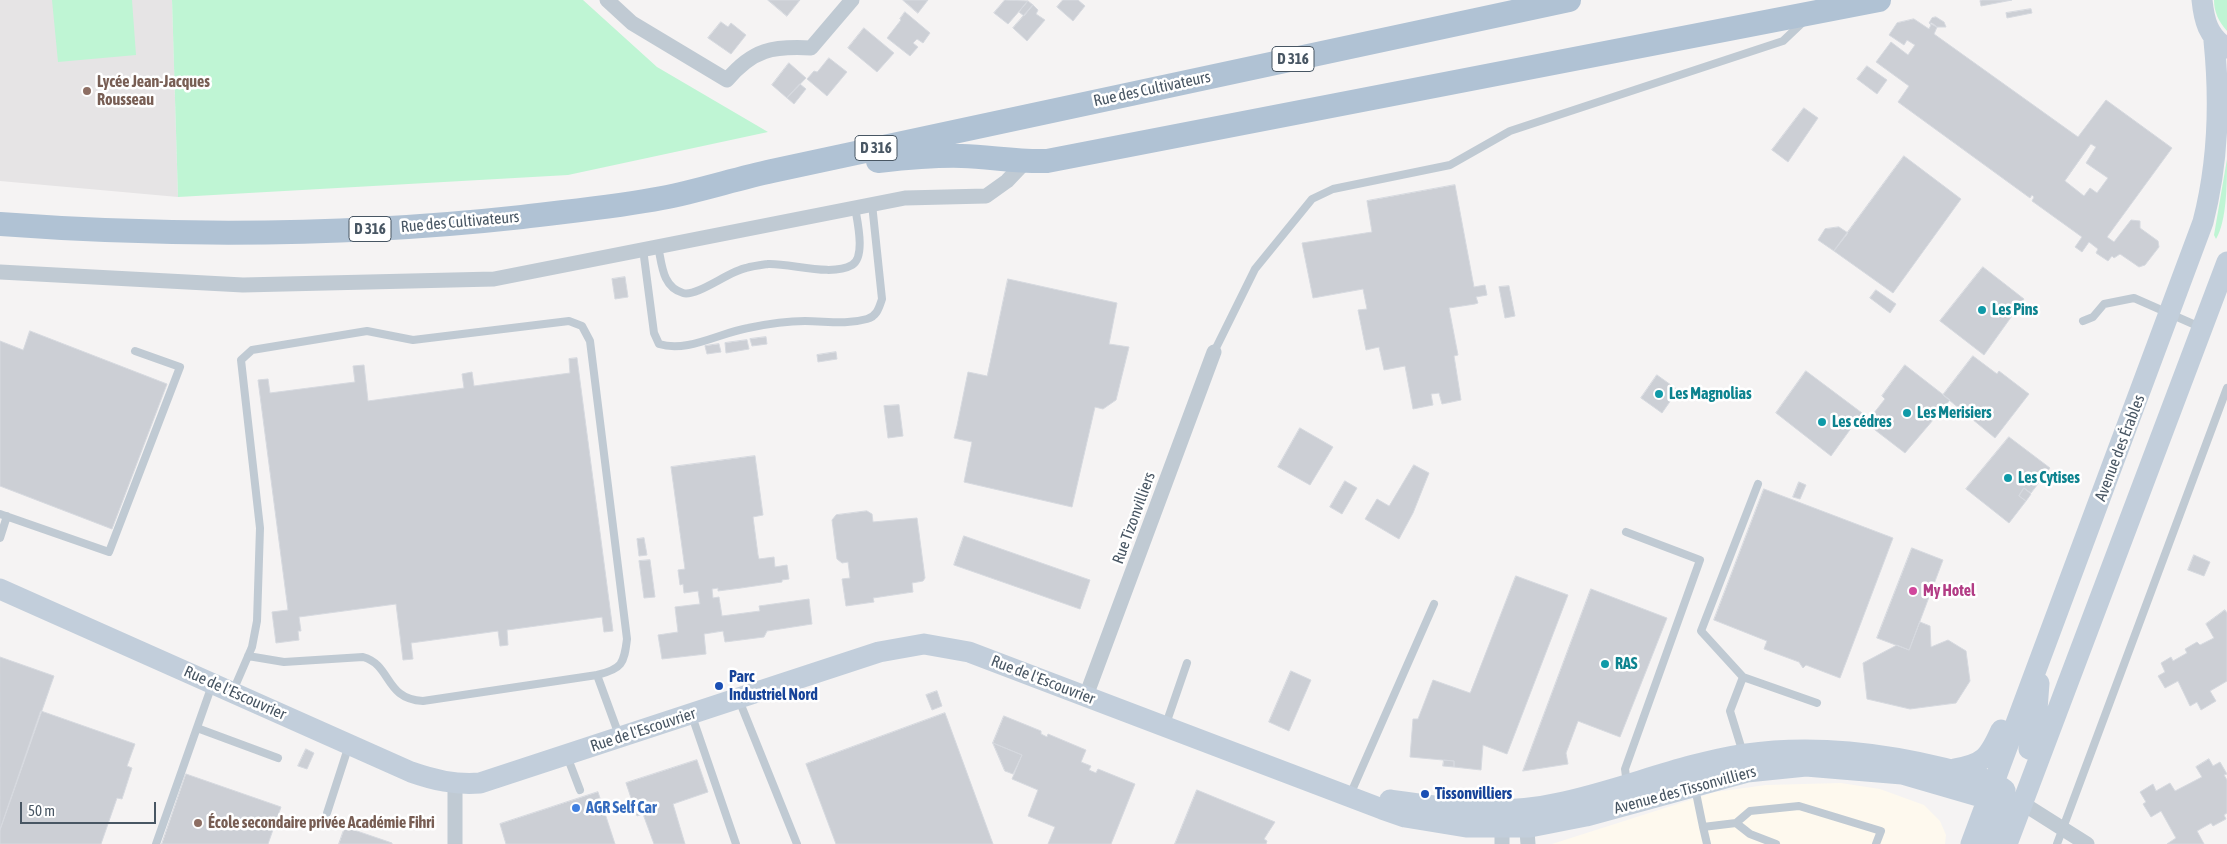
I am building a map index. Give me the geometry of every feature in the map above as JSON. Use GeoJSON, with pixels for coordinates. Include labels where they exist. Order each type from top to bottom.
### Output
{"type":"FeatureCollection","features":[{"type":"Feature","properties":{"kind":"main road"},"geometry":{"type":"LineString","coordinates":[[1016,118],[1496,0]]}},
{"type":"Feature","properties":{"kind":"main road","name":"Rue des Cultivateurs"},"geometry":{"type":"LineString","coordinates":[[0,224],[193,233],[394,228],[459,223],[663,198],[772,171],[1569,0]]}},
{"type":"Feature","properties":{"kind":"main road"},"geometry":{"type":"LineString","coordinates":[[772,171],[938,155],[986,157],[1025,162],[1046,161],[1879,0]]}},
{"type":"Feature","properties":{"kind":"main road","name":"Rue des Cultivateurs"},"geometry":{"type":"LineString","coordinates":[[0,208],[198,217],[383,212],[546,199],[663,183],[736,179]]}},
{"type":"Feature","properties":{"kind":"street"},"geometry":{"type":"LineString","coordinates":[[607,0],[632,23],[727,80],[735,70],[758,52],[781,47],[811,48],[852,0]]}},
{"type":"Feature","properties":{"kind":"street","name":"Avenue des Érables"},"geometry":{"type":"LineString","coordinates":[[1970,844],[1994,793],[2040,662],[2204,222],[2215,159],[2217,71],[2221,44],[2203,17],[2202,0]]}},
{"type":"Feature","properties":{"kind":"street"},"geometry":{"type":"LineString","coordinates":[[0,272],[243,285],[494,279],[905,198],[986,196],[1007,181],[1025,162]]}},
{"type":"Feature","properties":{"kind":"street","name":"Avenue des Érables"},"geometry":{"type":"LineString","coordinates":[[2007,844],[2227,262]]}},
{"type":"Feature","properties":{"kind":"street","name":"Rue Tizonvilliers"},"geometry":{"type":"LineString","coordinates":[[1086,696],[1214,352]]}},
{"type":"Feature","properties":{"kind":"street","name":"Rue de l'Escouvrier"},"geometry":{"type":"LineString","coordinates":[[0,589],[421,775],[455,783],[480,783],[879,652],[924,644],[969,652],[1297,776]]}},
{"type":"Feature","properties":{"kind":"street"},"geometry":{"type":"LineString","coordinates":[[1954,769],[1970,766],[1988,756],[1994,747],[2013,704],[2040,662]]}},
{"type":"Feature","properties":{"kind":"street"},"geometry":{"type":"LineString","coordinates":[[2040,662],[2036,723],[2016,784],[2022,803],[2087,844]]}},
{"type":"Feature","properties":{"kind":"street","name":"Avenue des Tissonvilliers"},"geometry":{"type":"LineString","coordinates":[[1297,776],[1350,795],[1466,811],[1502,828],[1527,827],[1559,803],[1630,794],[1745,763],[1777,750],[1834,750],[1887,756],[1954,769],[1994,793]]}},
{"type":"Feature","properties":{"kind":"street","name":"Avenue des Tissonvilliers"},"geometry":{"type":"LineString","coordinates":[[1745,763],[1874,770],[1902,774],[1994,793],[2022,803]]}},
{"type":"Feature","properties":{"kind":"street"},"geometry":{"type":"LineString","coordinates":[[455,783],[455,844]]}},
{"type":"Feature","properties":{"kind":"street"},"geometry":{"type":"LineString","coordinates":[[1989,844],[1999,813],[1994,793]]}},
{"type":"Feature","properties":{"kind":"lane"},"geometry":{"type":"LineString","coordinates":[[1214,352],[1255,269],[1312,199],[1334,188],[1450,165],[1510,131],[1783,42],[1812,13]]}},
{"type":"Feature","properties":{"kind":"lane"},"geometry":{"type":"LineString","coordinates":[[643,249],[654,333],[659,344],[671,348],[684,347],[714,336],[771,324],[805,321],[853,322],[869,318],[878,311],[882,299],[872,204]]}},
{"type":"Feature","properties":{"kind":"lane"},"geometry":{"type":"LineString","coordinates":[[658,246],[665,279],[673,289],[684,294],[693,293],[728,274],[770,264],[839,269],[852,265],[858,258],[860,244],[855,207]]}},
{"type":"Feature","properties":{"kind":"lane"},"geometry":{"type":"LineString","coordinates":[[2083,321],[2093,317],[2104,304],[2134,298],[2202,328]]}},
{"type":"Feature","properties":{"kind":"lane"},"geometry":{"type":"LineString","coordinates":[[232,692],[248,656],[257,621],[260,528],[241,360],[252,350],[367,331],[413,340],[569,321],[582,326],[590,341],[627,640],[625,660],[613,672],[597,676],[423,701],[409,700],[399,695],[374,660],[363,657],[284,662],[248,656]]}},
{"type":"Feature","properties":{"kind":"lane"},"geometry":{"type":"LineString","coordinates":[[0,538],[4,515],[109,552],[180,367],[134,350]]}},
{"type":"Feature","properties":{"kind":"lane"},"geometry":{"type":"LineString","coordinates":[[2057,844],[2227,388]]}},
{"type":"Feature","properties":{"kind":"lane"},"geometry":{"type":"LineString","coordinates":[[1758,484],[1701,631],[1743,677],[1817,703]]}},
{"type":"Feature","properties":{"kind":"lane"},"geometry":{"type":"LineString","coordinates":[[1626,532],[1700,560],[1625,769],[1630,794]]}},
{"type":"Feature","properties":{"kind":"lane"},"geometry":{"type":"LineString","coordinates":[[1350,795],[1434,604]]}},
{"type":"Feature","properties":{"kind":"lane"},"geometry":{"type":"LineString","coordinates":[[1165,726],[1187,663]]}},
{"type":"Feature","properties":{"kind":"lane"},"geometry":{"type":"LineString","coordinates":[[597,676],[620,737]]}},
{"type":"Feature","properties":{"kind":"lane"},"geometry":{"type":"LineString","coordinates":[[1743,677],[1730,711],[1745,763]]}},
{"type":"Feature","properties":{"kind":"lane"},"geometry":{"type":"LineString","coordinates":[[156,844],[212,683]]}},
{"type":"Feature","properties":{"kind":"lane"},"geometry":{"type":"LineString","coordinates":[[738,698],[797,844]]}},
{"type":"Feature","properties":{"kind":"lane"},"geometry":{"type":"LineString","coordinates":[[691,714],[736,844]]}},
{"type":"Feature","properties":{"kind":"lane"},"geometry":{"type":"LineString","coordinates":[[197,728],[278,758]]}},
{"type":"Feature","properties":{"kind":"lane"},"geometry":{"type":"LineString","coordinates":[[326,813],[350,744]]}},
{"type":"Feature","properties":{"kind":"lane"},"geometry":{"type":"LineString","coordinates":[[566,755],[580,790]]}},
{"type":"Feature","properties":{"kind":"lane"},"geometry":{"type":"LineString","coordinates":[[1692,776],[1707,844]]}},
{"type":"Feature","properties":{"kind":"lane"},"geometry":{"type":"LineString","coordinates":[[1703,827],[1736,823],[1750,812],[1799,806],[1881,831],[1876,844]]}},
{"type":"Feature","properties":{"kind":"lane"},"geometry":{"type":"LineString","coordinates":[[1736,823],[1750,834],[1776,844]]}},
{"type":"Feature","properties":{"kind":"shaded area","name":"Lycée Jean-Jacques Rousseau"},"geometry":{"type":"Polygon","coordinates":[[[0,0],[172,0],[178,197],[0,181],[0,0]]]}},
{"type":"Feature","properties":{"kind":"shaded area"},"geometry":{"type":"Polygon","coordinates":[[[1841,783],[1880,789],[1924,805],[1940,821],[1946,835],[1945,844],[1552,844],[1715,792],[1766,785],[1841,783]]]}},
{"type":"Feature","properties":{"kind":"green space"},"geometry":{"type":"Polygon","coordinates":[[[52,0],[132,0],[136,55],[58,62],[52,0]]]}},
{"type":"Feature","properties":{"kind":"green space"},"geometry":{"type":"Polygon","coordinates":[[[172,0],[583,0],[657,67],[768,132],[568,175],[178,197],[172,0]]]}},
{"type":"Feature","properties":{"kind":"green space"},"geometry":{"type":"Polygon","coordinates":[[[2214,0],[2227,0],[2227,31],[2218,17],[2214,0]]]}},
{"type":"Feature","properties":{"kind":"green space"},"geometry":{"type":"Polygon","coordinates":[[[2227,159],[2224,212],[2220,231],[2216,239],[2214,235],[2227,159]]]}},
{"type":"Feature","properties":{"kind":"building"},"geometry":{"type":"Polygon","coordinates":[[[768,0],[800,0],[787,16],[768,0]]]}},
{"type":"Feature","properties":{"kind":"building"},"geometry":{"type":"Polygon","coordinates":[[[903,0],[928,0],[918,13],[903,0]]]}},
{"type":"Feature","properties":{"kind":"building"},"geometry":{"type":"Polygon","coordinates":[[[1005,0],[1028,1],[1008,24],[994,13],[1005,0]]]}},
{"type":"Feature","properties":{"kind":"building"},"geometry":{"type":"Polygon","coordinates":[[[1063,0],[1078,0],[1085,6],[1073,21],[1057,7],[1063,0]]]}},
{"type":"Feature","properties":{"kind":"building"},"geometry":{"type":"Polygon","coordinates":[[[2012,0],[1981,6],[1980,1],[2012,0]]]}},
{"type":"Feature","properties":{"kind":"building"},"geometry":{"type":"Polygon","coordinates":[[[1028,1],[1033,5],[1024,16],[1019,12],[1028,1]]]}},
{"type":"Feature","properties":{"kind":"building"},"geometry":{"type":"Polygon","coordinates":[[[1033,5],[1038,10],[1036,14],[1045,20],[1027,41],[1013,28],[1033,5]]]}},
{"type":"Feature","properties":{"kind":"building"},"geometry":{"type":"Polygon","coordinates":[[[2031,9],[2032,13],[2007,18],[2006,13],[2031,9]]]}},
{"type":"Feature","properties":{"kind":"building"},"geometry":{"type":"Polygon","coordinates":[[[905,12],[930,33],[923,43],[917,39],[913,43],[918,47],[910,56],[887,38],[905,12]]]}},
{"type":"Feature","properties":{"kind":"building"},"geometry":{"type":"Polygon","coordinates":[[[1936,17],[1944,22],[1946,27],[1937,27],[1929,23],[1932,18],[1936,17]]]}},
{"type":"Feature","properties":{"kind":"building"},"geometry":{"type":"Polygon","coordinates":[[[1914,19],[1929,29],[1931,25],[1929,23],[1932,23],[1937,27],[1934,34],[2078,137],[2106,100],[2172,148],[2107,237],[2114,242],[2131,220],[2140,221],[2140,228],[2158,241],[2159,247],[2145,265],[2139,267],[2120,254],[2114,258],[2112,256],[2108,261],[2096,253],[2098,249],[2089,242],[2082,252],[2075,247],[2082,237],[2032,201],[2034,197],[2032,195],[2030,198],[1898,102],[1909,86],[1876,62],[1891,42],[1908,55],[1915,45],[1907,40],[1904,45],[1889,35],[1897,23],[1914,19]],[[2091,144],[2065,181],[2084,196],[2090,188],[2097,193],[2108,178],[2086,163],[2096,147],[2091,144]]]}},
{"type":"Feature","properties":{"kind":"building"},"geometry":{"type":"Polygon","coordinates":[[[721,22],[728,27],[731,23],[746,35],[731,54],[708,38],[721,22]]]}},
{"type":"Feature","properties":{"kind":"building"},"geometry":{"type":"Polygon","coordinates":[[[864,28],[894,53],[877,72],[848,48],[864,28]]]}},
{"type":"Feature","properties":{"kind":"building"},"geometry":{"type":"Polygon","coordinates":[[[829,58],[847,72],[827,96],[807,79],[814,71],[817,72],[829,58]]]}},
{"type":"Feature","properties":{"kind":"building"},"geometry":{"type":"Polygon","coordinates":[[[789,63],[806,78],[787,98],[772,85],[789,63]]]}},
{"type":"Feature","properties":{"kind":"building"},"geometry":{"type":"Polygon","coordinates":[[[1867,66],[1887,80],[1877,94],[1857,79],[1867,66]]]}},
{"type":"Feature","properties":{"kind":"building"},"geometry":{"type":"Polygon","coordinates":[[[800,84],[806,89],[794,104],[787,98],[800,84]]]}},
{"type":"Feature","properties":{"kind":"building"},"geometry":{"type":"Polygon","coordinates":[[[1804,108],[1818,118],[1788,162],[1772,150],[1804,108]]]}},
{"type":"Feature","properties":{"kind":"building"},"geometry":{"type":"Polygon","coordinates":[[[1904,156],[1961,199],[1893,293],[1834,251],[1904,156]]]}},
{"type":"Feature","properties":{"kind":"building"},"geometry":{"type":"Polygon","coordinates":[[[1455,185],[1474,287],[1485,285],[1487,295],[1476,297],[1478,303],[1449,308],[1458,355],[1454,356],[1461,400],[1442,404],[1439,393],[1431,394],[1433,405],[1413,409],[1405,366],[1384,370],[1379,347],[1366,350],[1358,310],[1367,309],[1363,289],[1313,298],[1302,243],[1372,232],[1367,201],[1455,185]]]}},
{"type":"Feature","properties":{"kind":"building"},"geometry":{"type":"Polygon","coordinates":[[[1839,227],[1848,233],[1834,251],[1818,240],[1825,229],[1839,227]]]}},
{"type":"Feature","properties":{"kind":"building","name":"Les Pins"},"geometry":{"type":"Polygon","coordinates":[[[1983,267],[2024,299],[1984,355],[1940,321],[1983,267]]]}},
{"type":"Feature","properties":{"kind":"building"},"geometry":{"type":"Polygon","coordinates":[[[625,277],[628,297],[615,299],[612,279],[625,277]]]}},
{"type":"Feature","properties":{"kind":"building"},"geometry":{"type":"Polygon","coordinates":[[[1008,279],[1117,303],[1109,344],[1129,347],[1116,400],[1103,409],[1095,407],[1072,507],[964,482],[972,442],[954,438],[968,372],[987,376],[1008,279]]]}},
{"type":"Feature","properties":{"kind":"building"},"geometry":{"type":"Polygon","coordinates":[[[1509,286],[1515,316],[1505,318],[1499,287],[1509,286]]]}},
{"type":"Feature","properties":{"kind":"building"},"geometry":{"type":"Polygon","coordinates":[[[1876,290],[1896,304],[1890,313],[1870,298],[1876,290]]]}},
{"type":"Feature","properties":{"kind":"building"},"geometry":{"type":"Polygon","coordinates":[[[30,331],[167,384],[112,529],[0,486],[0,341],[23,350],[30,331]]]}},
{"type":"Feature","properties":{"kind":"building"},"geometry":{"type":"Polygon","coordinates":[[[766,337],[767,344],[752,346],[750,339],[766,337]]]}},
{"type":"Feature","properties":{"kind":"building"},"geometry":{"type":"Polygon","coordinates":[[[747,340],[749,349],[726,353],[725,343],[747,340]]]}},
{"type":"Feature","properties":{"kind":"building"},"geometry":{"type":"Polygon","coordinates":[[[719,344],[721,352],[707,354],[705,346],[719,344]]]}},
{"type":"Feature","properties":{"kind":"building"},"geometry":{"type":"Polygon","coordinates":[[[836,352],[837,359],[818,362],[817,355],[836,352]]]}},
{"type":"Feature","properties":{"kind":"building"},"geometry":{"type":"Polygon","coordinates":[[[1973,356],[1997,374],[1999,371],[2029,394],[1995,438],[1943,395],[1973,356]]]}},
{"type":"Feature","properties":{"kind":"building"},"geometry":{"type":"Polygon","coordinates":[[[577,358],[613,631],[604,632],[602,617],[507,630],[508,645],[500,646],[498,631],[411,643],[413,659],[403,660],[396,604],[299,617],[301,631],[298,631],[299,640],[276,643],[272,612],[288,610],[258,380],[268,379],[270,393],[355,382],[353,366],[364,365],[368,401],[464,388],[462,374],[472,372],[474,386],[570,373],[569,359],[577,358]]]}},
{"type":"Feature","properties":{"kind":"building","name":"Les Merisiers"},"geometry":{"type":"Polygon","coordinates":[[[1905,365],[1950,400],[1905,453],[1866,423],[1885,399],[1882,396],[1905,365]]]}},
{"type":"Feature","properties":{"kind":"building","name":"Les cédres"},"geometry":{"type":"Polygon","coordinates":[[[1806,371],[1862,413],[1831,456],[1776,413],[1806,371]]]}},
{"type":"Feature","properties":{"kind":"building","name":"Les Magnolias"},"geometry":{"type":"Polygon","coordinates":[[[1657,375],[1678,390],[1662,413],[1641,398],[1657,375]]]}},
{"type":"Feature","properties":{"kind":"building"},"geometry":{"type":"Polygon","coordinates":[[[899,405],[903,436],[888,438],[884,406],[899,405]]]}},
{"type":"Feature","properties":{"kind":"building"},"geometry":{"type":"Polygon","coordinates":[[[1300,428],[1333,447],[1310,485],[1278,467],[1300,428]]]}},
{"type":"Feature","properties":{"kind":"building","name":"Les Cytises"},"geometry":{"type":"Polygon","coordinates":[[[2009,437],[2050,468],[2031,493],[2024,488],[2019,496],[2026,501],[2009,523],[1966,489],[2009,437]]]}},
{"type":"Feature","properties":{"kind":"building"},"geometry":{"type":"Polygon","coordinates":[[[755,456],[763,515],[753,517],[759,559],[774,557],[775,567],[787,565],[789,579],[782,580],[782,582],[718,591],[718,588],[712,589],[713,598],[719,597],[722,616],[760,611],[759,606],[809,599],[812,624],[767,631],[764,637],[725,642],[723,631],[704,634],[706,654],[662,659],[658,635],[678,632],[675,607],[700,604],[698,591],[684,593],[683,584],[680,585],[678,570],[685,569],[671,467],[755,456]]]}},
{"type":"Feature","properties":{"kind":"building"},"geometry":{"type":"Polygon","coordinates":[[[1414,465],[1429,473],[1413,513],[1399,539],[1365,519],[1377,499],[1389,506],[1414,465]]]}},
{"type":"Feature","properties":{"kind":"building"},"geometry":{"type":"Polygon","coordinates":[[[1345,481],[1357,488],[1342,514],[1330,507],[1345,481]]]}},
{"type":"Feature","properties":{"kind":"building"},"geometry":{"type":"Polygon","coordinates":[[[1799,482],[1806,485],[1800,499],[1793,497],[1799,482]]]}},
{"type":"Feature","properties":{"kind":"building"},"geometry":{"type":"Polygon","coordinates":[[[2024,488],[2031,494],[2026,501],[2019,496],[2024,488]]]}},
{"type":"Feature","properties":{"kind":"building"},"geometry":{"type":"Polygon","coordinates":[[[1764,489],[1893,538],[1840,678],[1806,665],[1803,668],[1799,662],[1764,649],[1767,641],[1714,620],[1764,489]]]}},
{"type":"Feature","properties":{"kind":"building"},"geometry":{"type":"Polygon","coordinates":[[[867,511],[872,514],[873,522],[917,518],[925,578],[923,581],[912,583],[913,592],[873,598],[874,602],[846,606],[842,579],[850,578],[848,562],[842,563],[837,559],[832,520],[836,515],[867,511]]]}},
{"type":"Feature","properties":{"kind":"building"},"geometry":{"type":"Polygon","coordinates":[[[964,536],[1090,580],[1080,609],[954,565],[964,536]]]}},
{"type":"Feature","properties":{"kind":"building"},"geometry":{"type":"Polygon","coordinates":[[[644,538],[647,555],[639,556],[637,539],[644,538]]]}},
{"type":"Feature","properties":{"kind":"building","name":"My Hotel"},"geometry":{"type":"Polygon","coordinates":[[[1912,548],[1943,560],[1909,650],[1877,638],[1912,548]]]}},
{"type":"Feature","properties":{"kind":"building"},"geometry":{"type":"Polygon","coordinates":[[[2194,555],[2210,562],[2204,576],[2188,570],[2194,555]]]}},
{"type":"Feature","properties":{"kind":"building"},"geometry":{"type":"Polygon","coordinates":[[[650,560],[655,597],[644,598],[639,561],[650,560]]]}},
{"type":"Feature","properties":{"kind":"building"},"geometry":{"type":"Polygon","coordinates":[[[1516,576],[1568,595],[1507,754],[1483,745],[1481,770],[1454,767],[1454,761],[1410,757],[1413,719],[1418,719],[1433,680],[1470,693],[1516,576]]]}},
{"type":"Feature","properties":{"kind":"building","name":"RAS"},"geometry":{"type":"Polygon","coordinates":[[[1591,589],[1667,618],[1620,737],[1578,721],[1566,753],[1568,764],[1523,771],[1591,589]]]}},
{"type":"Feature","properties":{"kind":"building"},"geometry":{"type":"Polygon","coordinates":[[[2225,610],[2227,613],[2227,681],[2210,691],[2216,701],[2201,710],[2197,702],[2190,706],[2178,681],[2165,688],[2158,676],[2165,672],[2161,663],[2171,657],[2173,661],[2187,653],[2185,649],[2197,642],[2200,645],[2214,638],[2206,624],[2225,610]]]}},
{"type":"Feature","properties":{"kind":"building"},"geometry":{"type":"Polygon","coordinates":[[[1920,622],[1930,626],[1931,647],[1948,640],[1966,651],[1970,681],[1956,703],[1910,709],[1867,699],[1863,663],[1897,645],[1909,650],[1920,622]]]}},
{"type":"Feature","properties":{"kind":"building"},"geometry":{"type":"Polygon","coordinates":[[[0,657],[54,676],[0,830],[0,657]]]}},
{"type":"Feature","properties":{"kind":"building"},"geometry":{"type":"Polygon","coordinates":[[[1291,671],[1311,680],[1289,731],[1269,722],[1291,671]]]}},
{"type":"Feature","properties":{"kind":"building"},"geometry":{"type":"Polygon","coordinates":[[[937,691],[942,706],[932,710],[926,695],[937,691]]]}},
{"type":"Feature","properties":{"kind":"building"},"geometry":{"type":"Polygon","coordinates":[[[41,711],[135,744],[127,766],[132,768],[122,799],[117,798],[101,844],[0,844],[0,830],[41,711]]]}},
{"type":"Feature","properties":{"kind":"building"},"geometry":{"type":"Polygon","coordinates":[[[945,713],[993,844],[836,844],[806,764],[945,713]]]}},
{"type":"Feature","properties":{"kind":"building"},"geometry":{"type":"Polygon","coordinates":[[[1004,716],[1041,731],[1041,734],[1047,737],[1048,734],[1086,750],[1081,762],[1091,766],[1089,770],[1096,773],[1098,769],[1135,784],[1111,844],[1048,844],[1055,827],[1028,816],[1038,790],[1012,779],[1022,755],[993,743],[1004,716]]]}},
{"type":"Feature","properties":{"kind":"building"},"geometry":{"type":"Polygon","coordinates":[[[993,743],[1022,755],[1013,774],[1005,771],[993,743]]]}},
{"type":"Feature","properties":{"kind":"building"},"geometry":{"type":"Polygon","coordinates":[[[306,749],[314,753],[307,769],[298,766],[306,749]]]}},
{"type":"Feature","properties":{"kind":"building"},"geometry":{"type":"Polygon","coordinates":[[[2209,759],[2213,766],[2220,762],[2227,774],[2224,775],[2227,780],[2227,813],[2224,815],[2226,819],[2213,826],[2211,823],[2197,831],[2204,844],[2167,844],[2176,838],[2161,811],[2151,817],[2143,804],[2146,802],[2140,792],[2153,784],[2156,791],[2170,783],[2175,791],[2202,777],[2196,767],[2209,759]]]}},
{"type":"Feature","properties":{"kind":"building"},"geometry":{"type":"Polygon","coordinates":[[[697,760],[708,792],[673,804],[685,844],[654,844],[643,814],[637,816],[626,783],[697,760]]]}},
{"type":"Feature","properties":{"kind":"building"},"geometry":{"type":"Polygon","coordinates":[[[1444,760],[1454,761],[1454,767],[1443,766],[1444,760]]]}},
{"type":"Feature","properties":{"kind":"building"},"geometry":{"type":"Polygon","coordinates":[[[186,774],[281,807],[268,844],[162,844],[186,774]]]}},
{"type":"Feature","properties":{"kind":"building"},"geometry":{"type":"Polygon","coordinates":[[[1197,790],[1275,822],[1264,839],[1267,841],[1266,844],[1175,844],[1197,790]]]}},
{"type":"Feature","properties":{"kind":"building","name":"AGR Self Car"},"geometry":{"type":"Polygon","coordinates":[[[598,792],[615,844],[506,844],[500,824],[598,792]]]}},
{"type":"Feature","properties":{"kind":"building"},"geometry":{"type":"Polygon","coordinates":[[[345,827],[392,843],[392,844],[339,844],[345,827]]]}},
{"type":"Feature","properties":{"kind":"place","name":"Lycée Jean-Jacques Rousseau"},"geometry":{"type":"Point","coordinates":[87,91]}},
{"type":"Feature","properties":{"kind":"place","name":"Les Pins"},"geometry":{"type":"Point","coordinates":[1982,310]}},
{"type":"Feature","properties":{"kind":"place","name":"Les Magnolias"},"geometry":{"type":"Point","coordinates":[1659,394]}},
{"type":"Feature","properties":{"kind":"place","name":"Les Merisiers"},"geometry":{"type":"Point","coordinates":[1907,413]}},
{"type":"Feature","properties":{"kind":"place","name":"Les cédres"},"geometry":{"type":"Point","coordinates":[1822,422]}},
{"type":"Feature","properties":{"kind":"place","name":"Les Cytises"},"geometry":{"type":"Point","coordinates":[2008,478]}},
{"type":"Feature","properties":{"kind":"place","name":"My Hotel"},"geometry":{"type":"Point","coordinates":[1913,591]}},
{"type":"Feature","properties":{"kind":"place","name":"RAS"},"geometry":{"type":"Point","coordinates":[1605,664]}},
{"type":"Feature","properties":{"kind":"place","name":"Parc Industriel Nord"},"geometry":{"type":"Point","coordinates":[719,686]}},
{"type":"Feature","properties":{"kind":"place","name":"Tissonvilliers"},"geometry":{"type":"Point","coordinates":[1425,794]}},
{"type":"Feature","properties":{"kind":"place","name":"AGR Self Car"},"geometry":{"type":"Point","coordinates":[576,808]}},
{"type":"Feature","properties":{"kind":"place","name":"École secondaire privée Académie Fihri"},"geometry":{"type":"Point","coordinates":[198,823]}}]}
